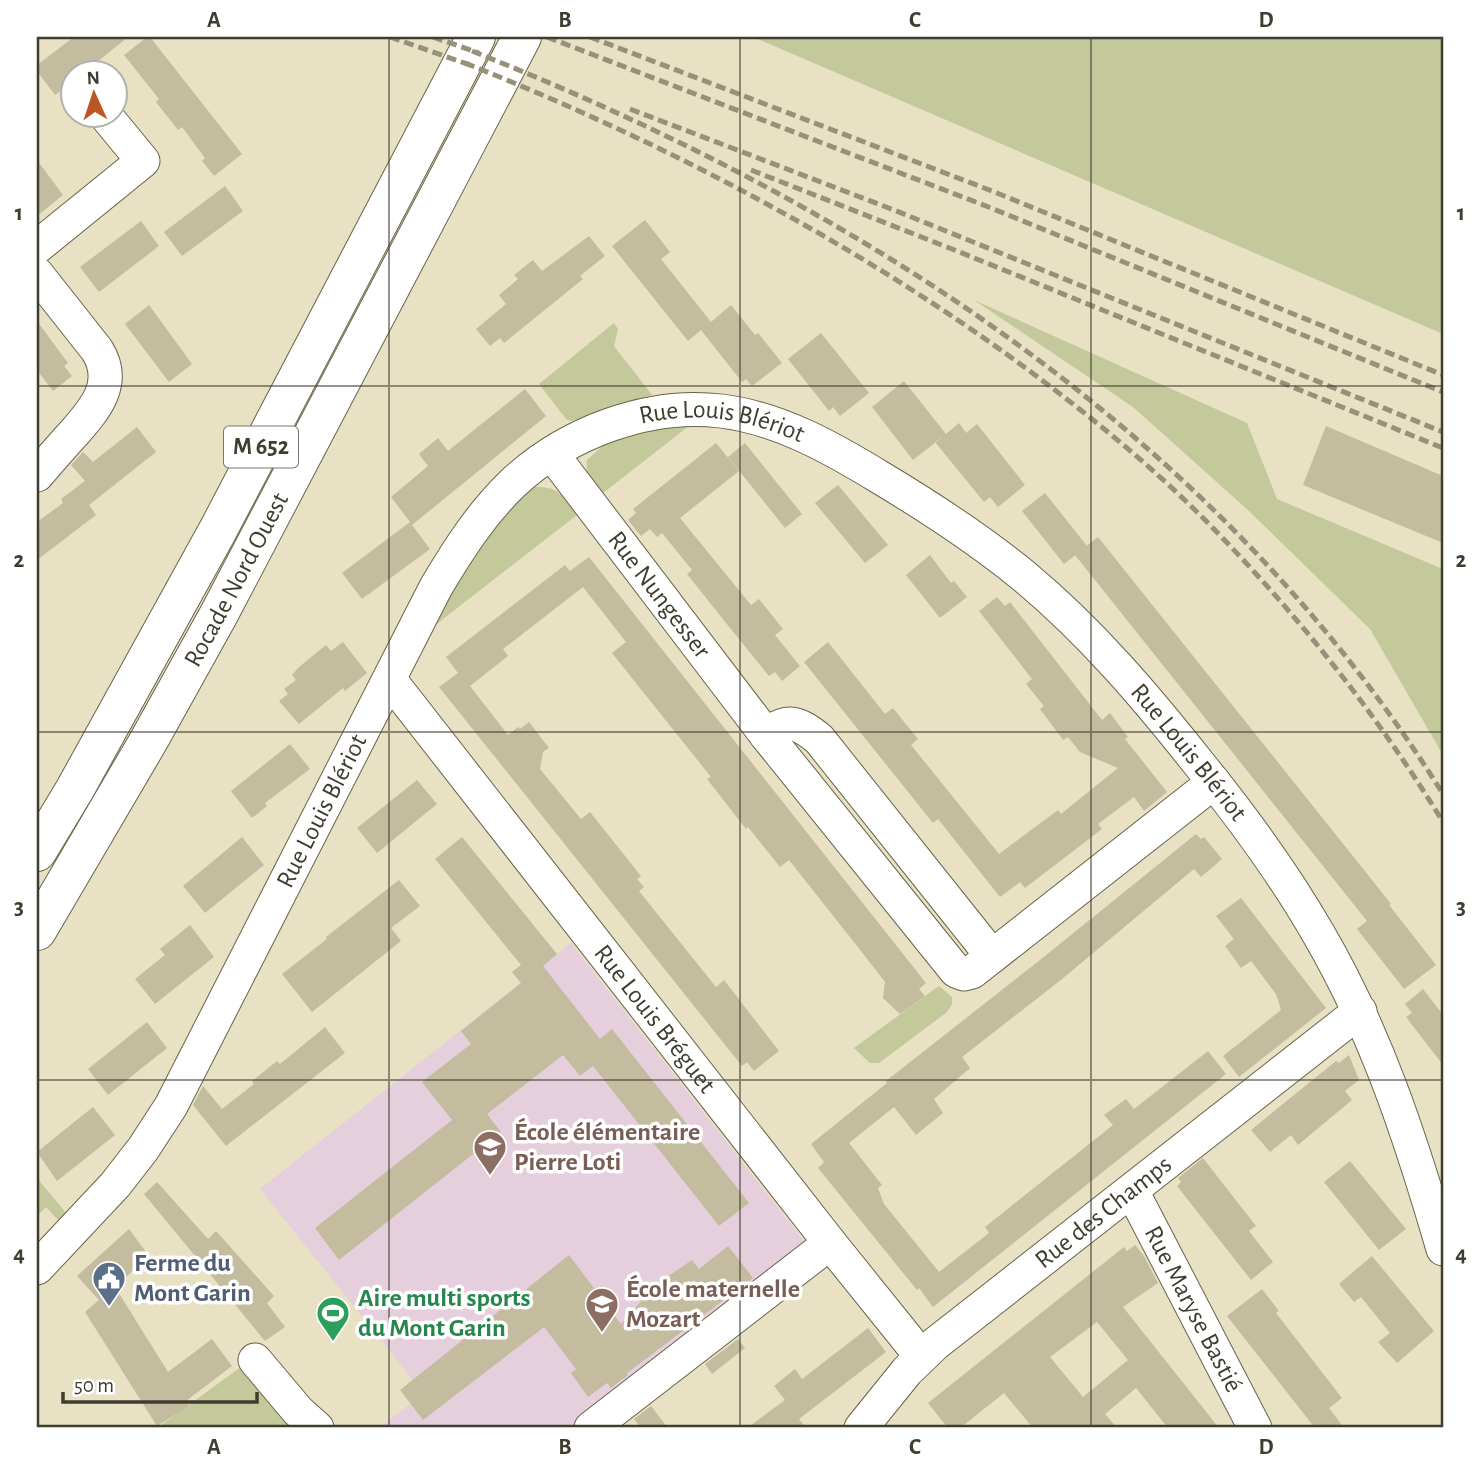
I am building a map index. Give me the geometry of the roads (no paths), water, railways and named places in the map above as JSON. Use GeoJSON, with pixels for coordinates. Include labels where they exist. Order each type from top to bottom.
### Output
{"type":"FeatureCollection","features":[{"type":"Feature","properties":{"kind":"highway","name":"Rocade Nord Ouest"},"geometry":{"type":"LineString","coordinates":[[37,852],[75,789],[212,542],[476,37]]}},
{"type":"Feature","properties":{"kind":"highway","name":"Rocade Nord Ouest"},"geometry":{"type":"LineString","coordinates":[[37,931],[219,614],[522,37]]}},
{"type":"Feature","properties":{"kind":"street"},"geometry":{"type":"LineString","coordinates":[[37,247],[143,161],[118,130]]}},
{"type":"Feature","properties":{"kind":"street"},"geometry":{"type":"LineString","coordinates":[[37,274],[97,350],[104,364],[106,381],[98,405],[37,475]]}},
{"type":"Feature","properties":{"kind":"street","name":"Rue Louis Blériot"},"geometry":{"type":"LineString","coordinates":[[37,1268],[115,1185],[143,1150],[171,1106],[436,587],[467,537],[515,481],[552,454],[577,440],[625,420],[685,410],[742,414],[767,421],[814,440],[866,469],[938,513],[1026,578],[1119,668],[1214,782],[1300,903],[1374,1042],[1402,1117],[1443,1249]]}},
{"type":"Feature","properties":{"kind":"street","name":"Rue Nungesser"},"geometry":{"type":"LineString","coordinates":[[552,454],[766,734],[786,723],[798,725],[819,739],[992,956],[1214,782]]}},
{"type":"Feature","properties":{"kind":"street","name":"Rue Louis Bréguet"},"geometry":{"type":"LineString","coordinates":[[390,680],[921,1356]]}},
{"type":"Feature","properties":{"kind":"street","name":"Rue des Champs"},"geometry":{"type":"LineString","coordinates":[[861,1428],[921,1356],[957,1325],[1360,1012]]}},
{"type":"Feature","properties":{"kind":"street","name":"Rue Maryse Bastié"},"geometry":{"type":"LineString","coordinates":[[1132,1191],[1255,1428]]}},
{"type":"Feature","properties":{"kind":"street"},"geometry":{"type":"LineString","coordinates":[[591,1428],[830,1243]]}},
{"type":"Feature","properties":{"kind":"street"},"geometry":{"type":"LineString","coordinates":[[255,1360],[298,1411],[317,1428]]}},
{"type":"Feature","properties":{"kind":"railway"},"geometry":{"type":"LineString","coordinates":[[390,37],[473,66]]}},
{"type":"Feature","properties":{"kind":"railway"},"geometry":{"type":"LineString","coordinates":[[433,37],[479,53]]}},
{"type":"Feature","properties":{"kind":"railway"},"geometry":{"type":"LineString","coordinates":[[547,37],[986,206],[1443,392]]}},
{"type":"Feature","properties":{"kind":"railway"},"geometry":{"type":"LineString","coordinates":[[590,37],[992,191],[1443,375]]}},
{"type":"Feature","properties":{"kind":"railway"},"geometry":{"type":"LineString","coordinates":[[472,51],[616,112],[756,181],[890,259],[1019,345],[1139,441],[1251,548],[1353,665],[1443,794]]}},
{"type":"Feature","properties":{"kind":"railway"},"geometry":{"type":"LineString","coordinates":[[465,63],[536,92],[676,157],[812,229],[942,309],[1059,393],[1161,478],[1209,524],[1274,594],[1363,704],[1443,822]]}},
{"type":"Feature","properties":{"kind":"railway"},"geometry":{"type":"LineString","coordinates":[[630,109],[894,210],[1443,432]]}},
{"type":"Feature","properties":{"kind":"railway"},"geometry":{"type":"LineString","coordinates":[[751,170],[1443,448]]}},
{"type":"Feature","properties":{"kind":"place","name":"École élémentaire Pierre Loti"},"geometry":{"type":"Point","coordinates":[490,1177]}},
{"type":"Feature","properties":{"kind":"place","name":"Ferme du Mont Garin"},"geometry":{"type":"Point","coordinates":[109,1308]}},
{"type":"Feature","properties":{"kind":"place","name":"École maternelle Mozart"},"geometry":{"type":"Point","coordinates":[602,1334]}},
{"type":"Feature","properties":{"kind":"place","name":"Aire multi sports du Mont Garin"},"geometry":{"type":"Point","coordinates":[333,1343]}}]}
